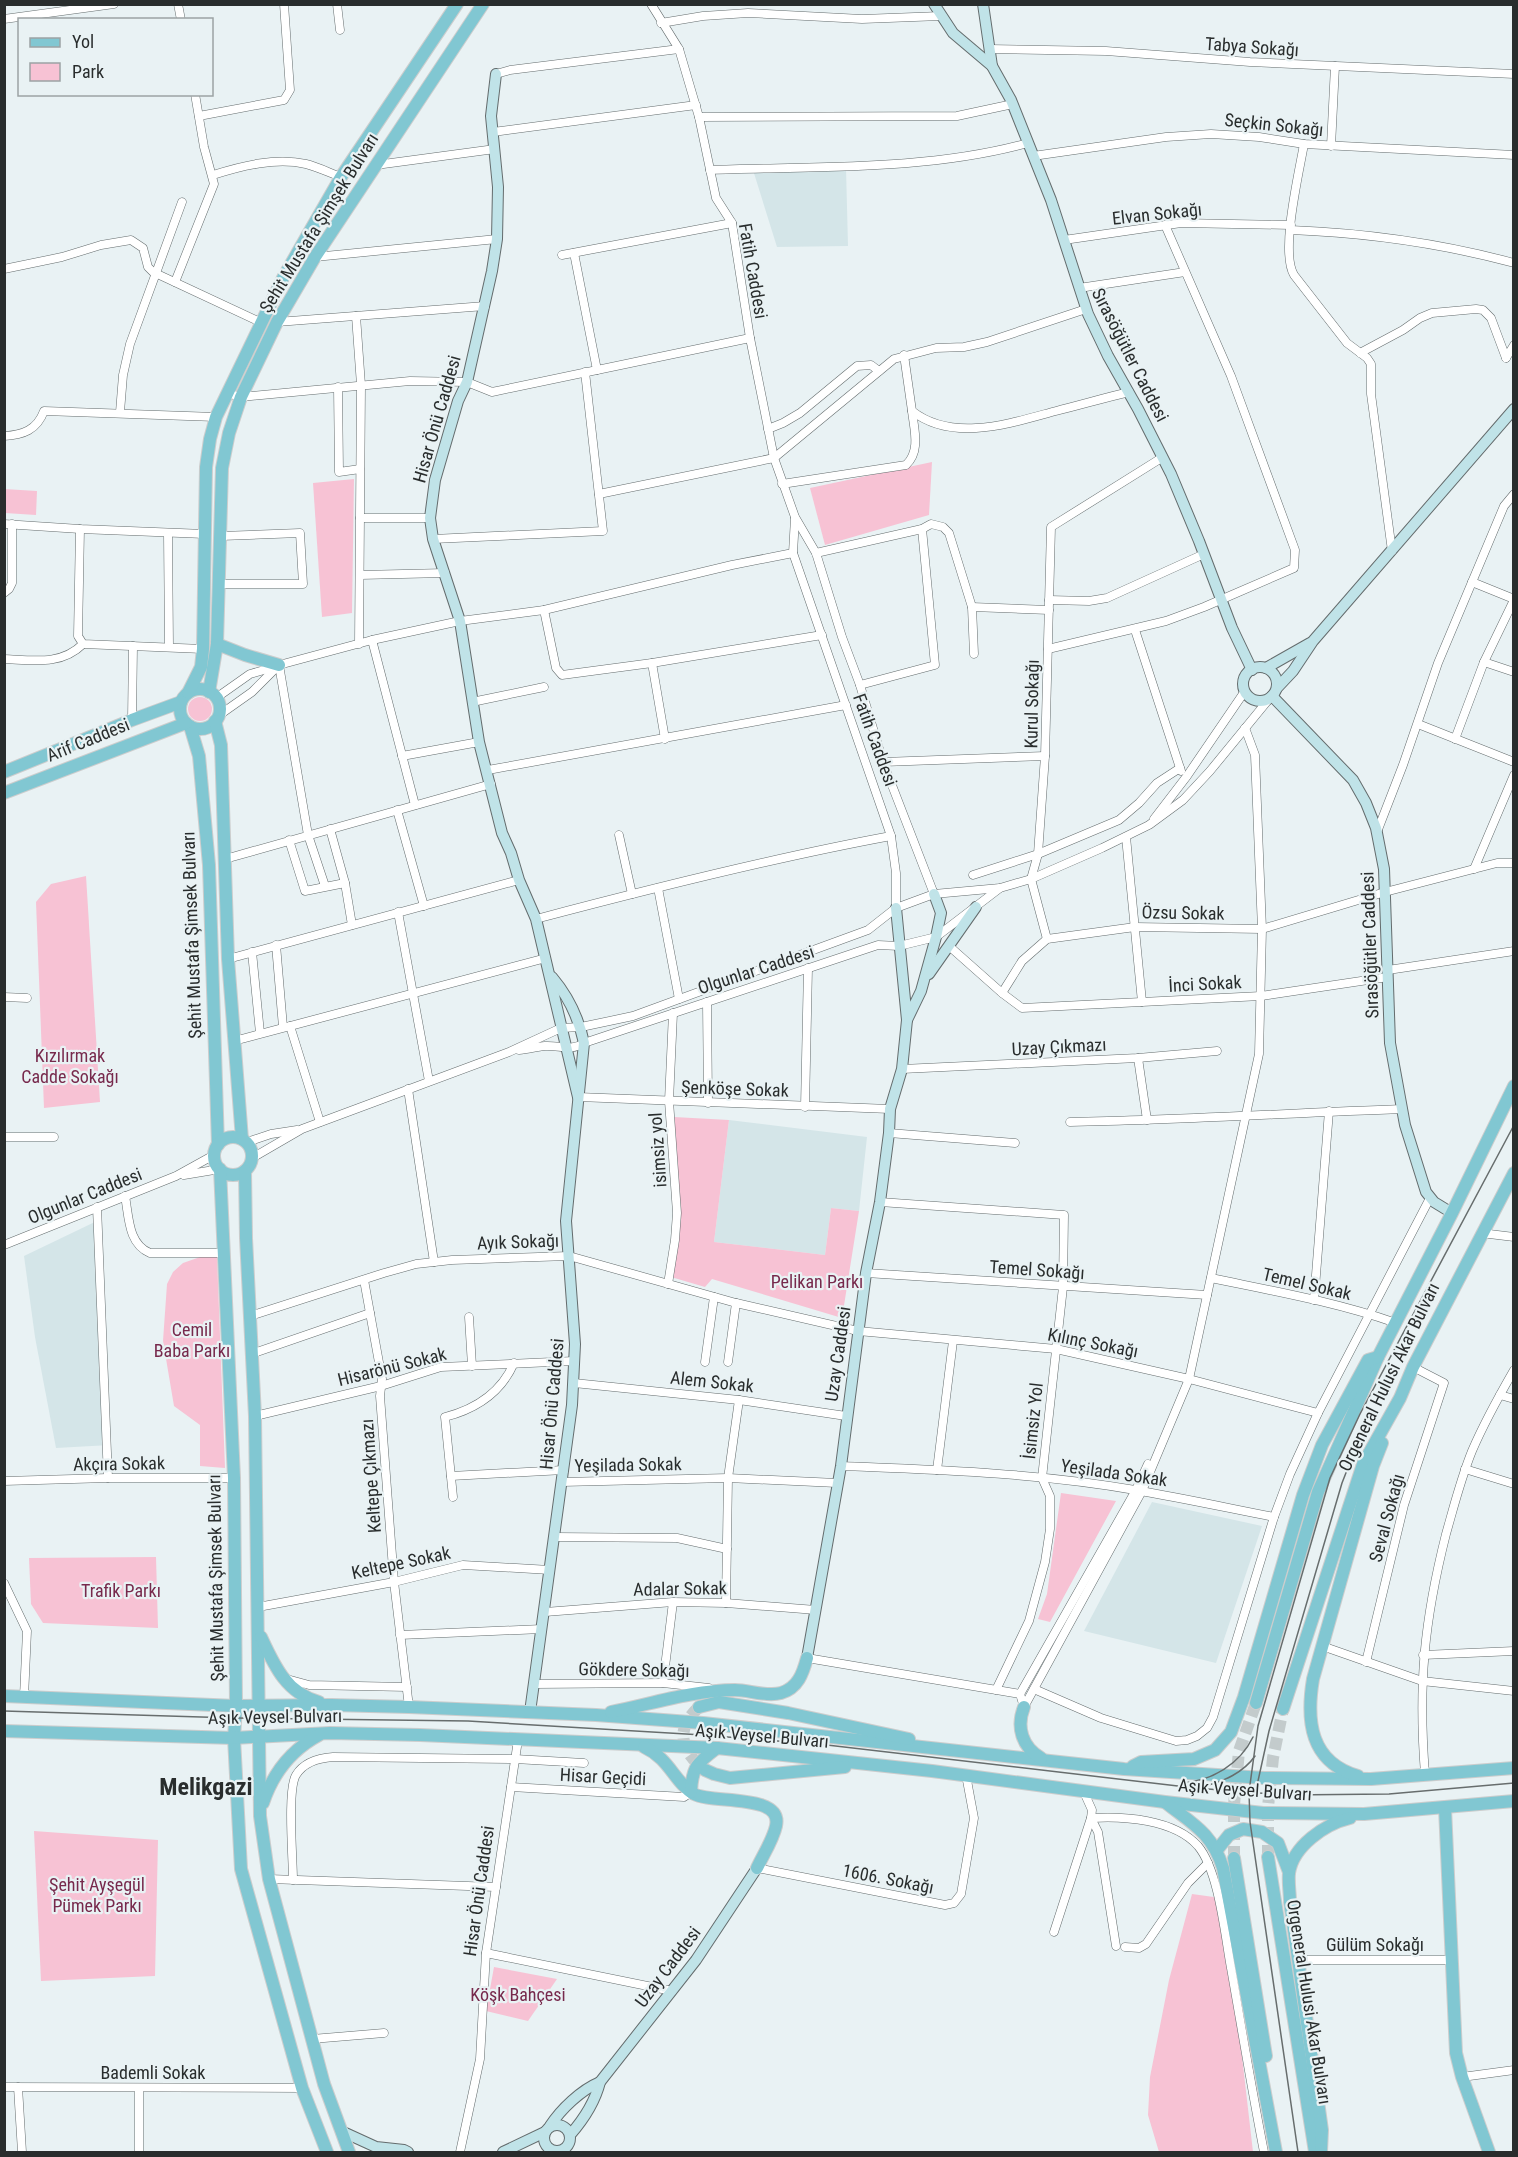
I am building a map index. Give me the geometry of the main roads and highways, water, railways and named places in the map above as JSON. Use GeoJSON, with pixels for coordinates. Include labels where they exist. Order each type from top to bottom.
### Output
{"type":"FeatureCollection","features":[{"type":"Feature","properties":{"kind":"main road","name":"Şehit Mustafa Şimşek Bulvarı"},"geometry":{"type":"LineString","coordinates":[[185,697],[201,667],[203,649],[206,467],[216,417],[260,322],[341,177],[456,4]]}},
{"type":"Feature","properties":{"kind":"main road","name":"Şehit Mustafa Şimşek Bulvarı"},"geometry":{"type":"LineString","coordinates":[[213,695],[217,644],[222,468],[229,433],[241,397],[277,322],[315,257],[483,4]]}},
{"type":"Feature","properties":{"kind":"main road","name":"Sırasöğütler Caddesi"},"geometry":{"type":"LineString","coordinates":[[934,4],[953,33],[992,66],[1013,104],[1051,200],[1086,309],[1108,356],[1163,458],[1204,554],[1236,638],[1252,670]]}},
{"type":"Feature","properties":{"kind":"main road"},"geometry":{"type":"LineString","coordinates":[[983,4],[992,66]]}},
{"type":"Feature","properties":{"kind":"main road","name":"Hisar Önü Caddesi"},"geometry":{"type":"LineString","coordinates":[[496,75],[491,116],[498,187],[496,239],[485,306],[467,382],[458,401],[441,459],[430,518],[433,539],[460,621],[472,702],[502,833],[512,853],[519,880],[536,920],[578,1097]]}},
{"type":"Feature","properties":{"kind":"main road"},"geometry":{"type":"LineString","coordinates":[[1313,641],[1266,669],[1252,670],[1244,681],[1245,691],[1255,700],[1273,694],[1293,671],[1313,641],[1514,409]]}},
{"type":"Feature","properties":{"kind":"main road"},"geometry":{"type":"LineString","coordinates":[[217,644],[279,665]]}},
{"type":"Feature","properties":{"kind":"main road"},"geometry":{"type":"LineString","coordinates":[[1266,669],[1276,678],[1273,694]]}},
{"type":"Feature","properties":{"kind":"main road"},"geometry":{"type":"LineString","coordinates":[[185,697],[198,689],[213,695]]}},
{"type":"Feature","properties":{"kind":"main road","name":"Sırasöğütler Caddesi"},"geometry":{"type":"LineString","coordinates":[[1273,694],[1353,780],[1366,803],[1377,832],[1383,855],[1390,1043],[1402,1109],[1423,1185],[1430,1197],[1452,1213]]}},
{"type":"Feature","properties":{"kind":"main road","name":"Şehit Mustafa Şimsek Bulvarı"},"geometry":{"type":"LineString","coordinates":[[213,695],[219,705],[217,718],[221,745],[228,958],[244,1140]]}},
{"type":"Feature","properties":{"kind":"main road","name":"Şehit Mustafa Şimsek Bulvarı"},"geometry":{"type":"LineString","coordinates":[[185,697],[180,713],[188,724],[199,756],[209,865],[216,1150]]}},
{"type":"Feature","properties":{"kind":"main road","name":"Arif Caddesi"},"geometry":{"type":"LineString","coordinates":[[4,772],[185,697]]}},
{"type":"Feature","properties":{"kind":"main road"},"geometry":{"type":"LineString","coordinates":[[188,724],[201,729],[211,725],[217,718]]}},
{"type":"Feature","properties":{"kind":"main road","name":"Arif Caddesi"},"geometry":{"type":"LineString","coordinates":[[4,793],[188,724]]}},
{"type":"Feature","properties":{"kind":"main road","name":"Uzay Caddesi"},"geometry":{"type":"LineString","coordinates":[[907,1020],[921,992],[936,937],[941,913],[934,894]]}},
{"type":"Feature","properties":{"kind":"main road"},"geometry":{"type":"LineString","coordinates":[[924,981],[976,907]]}},
{"type":"Feature","properties":{"kind":"main road","name":"Uzay Caddesi"},"geometry":{"type":"LineString","coordinates":[[807,1658],[841,1466],[866,1273],[880,1202],[890,1109],[902,1070],[907,1020],[896,908]]}},
{"type":"Feature","properties":{"kind":"main road","name":"Hisar Önü Caddesi"},"geometry":{"type":"LineString","coordinates":[[530,1712],[574,1383],[574,1311],[566,1221],[584,1043],[581,1027],[562,989],[549,975]]}},
{"type":"Feature","properties":{"kind":"main road","name":"Orgeneral Hulusi Akar Bulvarı"},"geometry":{"type":"LineString","coordinates":[[1256,1703],[1318,1492],[1378,1357],[1514,1086]]}},
{"type":"Feature","properties":{"kind":"main road"},"geometry":{"type":"LineString","coordinates":[[245,1171],[230,1174],[217,1165],[216,1150],[226,1138],[237,1137],[244,1140],[252,1151],[252,1158],[245,1171],[255,1416],[260,1816],[269,1879],[324,2084],[349,2152]]}},
{"type":"Feature","properties":{"kind":"main road","name":"Şehit Mustafa Şimsek Bulvarı"},"geometry":{"type":"LineString","coordinates":[[220,1169],[234,1478],[236,1706],[234,1738],[242,1869],[302,2088],[327,2152]]}},
{"type":"Feature","properties":{"kind":"main road","name":"Orgeneral Hulusi Akar Bulvarı"},"geometry":{"type":"LineString","coordinates":[[1283,1709],[1363,1464],[1400,1398],[1413,1367],[1514,1173]]}},
{"type":"Feature","properties":{"kind":"main road","name":"Orgeneral Hulusi Akar Bulvarı"},"geometry":{"type":"LineString","coordinates":[[1124,1769],[1141,1762],[1182,1761],[1206,1755],[1224,1742],[1231,1732],[1244,1697],[1300,1504],[1314,1465],[1354,1383],[1368,1360],[1378,1357]]}},
{"type":"Feature","properties":{"kind":"main road"},"geometry":{"type":"LineString","coordinates":[[1371,1779],[1348,1773],[1328,1759],[1314,1739],[1308,1705],[1312,1679],[1373,1466],[1400,1398]]}},
{"type":"Feature","properties":{"kind":"main road"},"geometry":{"type":"LineString","coordinates":[[259,1631],[283,1678],[292,1689],[307,1698],[332,1705]]}},
{"type":"Feature","properties":{"kind":"main road"},"geometry":{"type":"LineString","coordinates":[[596,1715],[734,1690],[780,1693],[794,1686],[801,1676],[807,1658]]}},
{"type":"Feature","properties":{"kind":"main road","name":"Aşık Veysel Bulvarı"},"geometry":{"type":"LineString","coordinates":[[4,1696],[236,1706],[332,1705],[596,1715],[703,1723],[1124,1769],[1264,1778],[1371,1779],[1514,1768]]}},
{"type":"Feature","properties":{"kind":"main road"},"geometry":{"type":"LineString","coordinates":[[699,1707],[719,1702],[788,1713],[972,1752]]}},
{"type":"Feature","properties":{"kind":"main road"},"geometry":{"type":"LineString","coordinates":[[1024,1707],[1020,1725],[1022,1736],[1028,1748],[1045,1760]]}},
{"type":"Feature","properties":{"kind":"main road","name":"Aşık Veysel Bulvarı"},"geometry":{"type":"LineString","coordinates":[[4,1731],[234,1738],[322,1733],[420,1735],[717,1749],[966,1775],[1263,1813],[1364,1814],[1514,1801]]}},
{"type":"Feature","properties":{"kind":"main road"},"geometry":{"type":"LineString","coordinates":[[260,1816],[266,1793],[284,1763],[302,1746],[322,1733]]}},
{"type":"Feature","properties":{"kind":"main road"},"geometry":{"type":"LineString","coordinates":[[634,1744],[654,1751],[691,1792],[706,1798],[762,1804],[772,1809],[777,1825],[757,1868]]}},
{"type":"Feature","properties":{"kind":"main road"},"geometry":{"type":"LineString","coordinates":[[691,1792],[695,1766],[717,1749]]}},
{"type":"Feature","properties":{"kind":"main road"},"geometry":{"type":"LineString","coordinates":[[705,1770],[730,1778],[874,1765]]}},
{"type":"Feature","properties":{"kind":"main road"},"geometry":{"type":"LineString","coordinates":[[1165,1802],[1203,1831],[1217,1850],[1223,1868],[1279,2152]]}},
{"type":"Feature","properties":{"kind":"main road"},"geometry":{"type":"LineString","coordinates":[[1445,1808],[1456,2053],[1462,2077],[1489,2152]]}},
{"type":"Feature","properties":{"kind":"main road"},"geometry":{"type":"LineString","coordinates":[[1289,1872],[1297,1855],[1314,1836],[1335,1822],[1364,1814]]}},
{"type":"Feature","properties":{"kind":"main road"},"geometry":{"type":"LineString","coordinates":[[1217,1850],[1229,1835],[1243,1829],[1262,1832],[1278,1844],[1289,1872],[1290,1902],[1322,2130],[1321,2152]]}},
{"type":"Feature","properties":{"kind":"main road","name":"Orgeneral Hulusi Akar Bulvarı"},"geometry":{"type":"LineString","coordinates":[[1268,1857],[1315,2152]]}},
{"type":"Feature","properties":{"kind":"main road"},"geometry":{"type":"LineString","coordinates":[[1234,1858],[1279,2152]]}},
{"type":"Feature","properties":{"kind":"main road","name":"Uzay Caddesi"},"geometry":{"type":"LineString","coordinates":[[570,2137],[596,2096],[600,2082],[718,1928],[757,1868]]}},
{"type":"Feature","properties":{"kind":"main road","name":"Uzay Caddesi"},"geometry":{"type":"LineString","coordinates":[[548,2129],[555,2118],[588,2087],[600,2082]]}},
{"type":"Feature","properties":{"kind":"main road"},"geometry":{"type":"LineString","coordinates":[[503,2152],[548,2129],[562,2126],[570,2137],[576,2152]]}},
{"type":"Feature","properties":{"kind":"main road"},"geometry":{"type":"LineString","coordinates":[[548,2129],[544,2140],[552,2151],[567,2147],[570,2137]]}},
{"type":"Feature","properties":{"kind":"main road"},"geometry":{"type":"LineString","coordinates":[[341,2131],[376,2147],[408,2152]]}},
{"type":"Feature","properties":{"kind":"tunnel"},"geometry":{"type":"LineString","coordinates":[[1234,1858],[1234,1805],[1239,1751],[1256,1703]]}},
{"type":"Feature","properties":{"kind":"tunnel"},"geometry":{"type":"LineString","coordinates":[[699,1707],[686,1724],[684,1740],[690,1755],[705,1770]]}},
{"type":"Feature","properties":{"kind":"tunnel"},"geometry":{"type":"LineString","coordinates":[[1268,1857],[1268,1807],[1273,1758],[1283,1709]]}},
{"type":"Feature","properties":{"kind":"tram line"},"geometry":{"type":"LineString","coordinates":[[1298,2152],[1250,1822],[1249,1792],[1258,1726],[1330,1478],[1360,1414],[1514,1125]]}},
{"type":"Feature","properties":{"kind":"tram line"},"geometry":{"type":"LineString","coordinates":[[1258,1781],[1269,1731],[1342,1483],[1367,1419]]}},
{"type":"Feature","properties":{"kind":"tram line"},"geometry":{"type":"LineString","coordinates":[[4,1711],[234,1718],[468,1721],[703,1735],[827,1745],[1195,1788],[1286,1795],[1389,1794],[1514,1783]]}},
{"type":"Feature","properties":{"kind":"tram line"},"geometry":{"type":"LineString","coordinates":[[1182,1783],[1204,1779],[1224,1769],[1241,1755],[1253,1737]]}},
{"type":"Feature","properties":{"kind":"tram line"},"geometry":{"type":"LineString","coordinates":[[1205,1786],[1233,1776],[1255,1756]]}},
{"type":"Feature","properties":{"kind":"district","name":"Melikgazi"},"geometry":{"type":"Point","coordinates":[206,1787]}},
{"type":"Feature","properties":{"kind":"park label","name":"Kızılırmak Cadde Sokağı"},"geometry":{"type":"Point","coordinates":[70,1066]}},
{"type":"Feature","properties":{"kind":"park label","name":"Pelikan Parkı"},"geometry":{"type":"Point","coordinates":[817,1282]}},
{"type":"Feature","properties":{"kind":"park label","name":"Cemil Baba Parkı"},"geometry":{"type":"Point","coordinates":[192,1340]}},
{"type":"Feature","properties":{"kind":"park label","name":"Trafik Parkı"},"geometry":{"type":"Point","coordinates":[121,1591]}},
{"type":"Feature","properties":{"kind":"park label","name":"Şehit Ayşegül Pümek Parkı"},"geometry":{"type":"Point","coordinates":[97,1895]}},
{"type":"Feature","properties":{"kind":"park label","name":"Köşk Bahçesi"},"geometry":{"type":"Point","coordinates":[518,1995]}}]}
